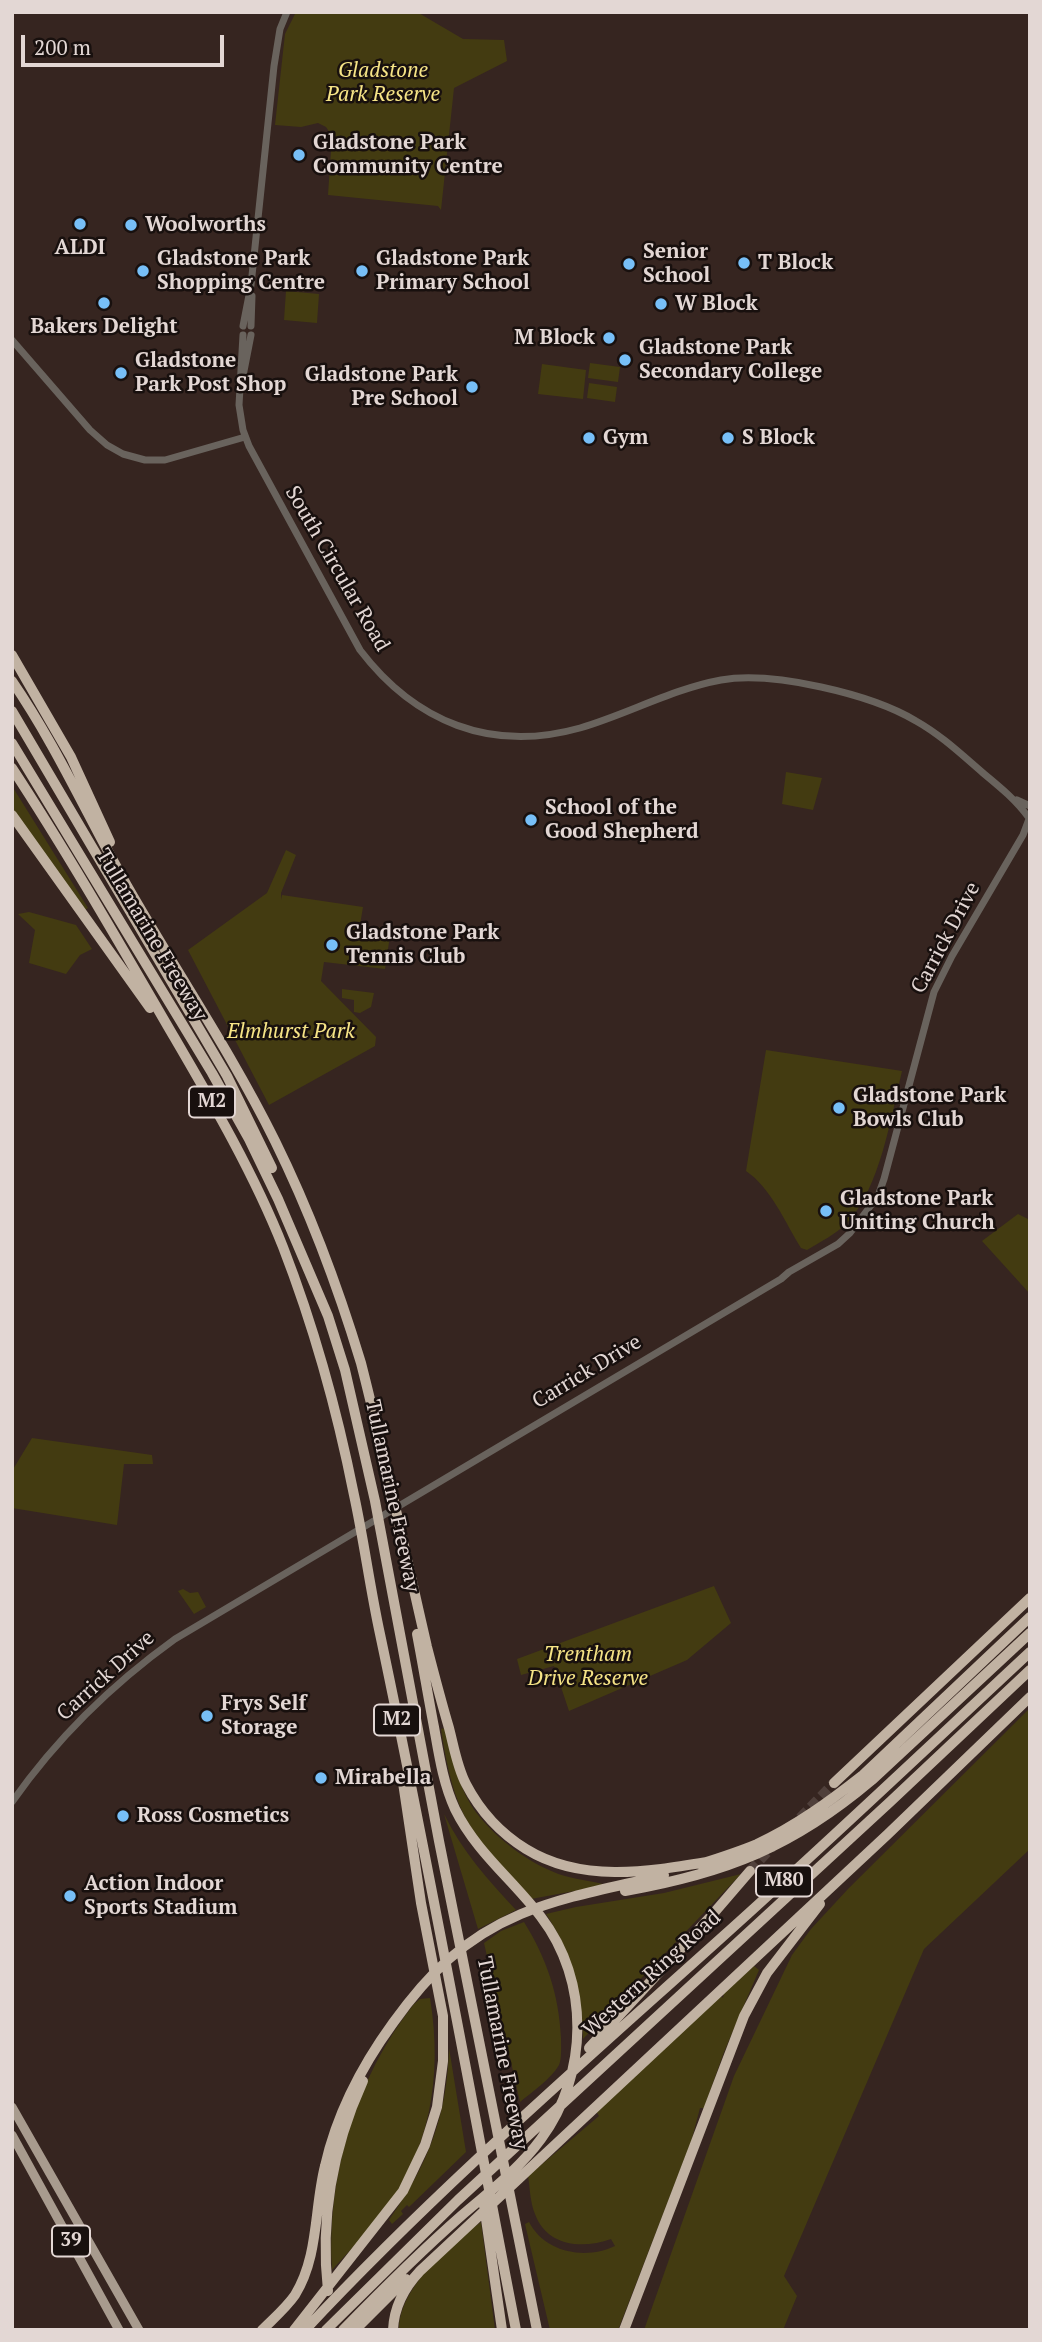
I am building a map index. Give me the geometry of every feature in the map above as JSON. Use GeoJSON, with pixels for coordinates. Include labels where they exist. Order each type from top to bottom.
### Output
{"type":"FeatureCollection","features":[{"type":"Feature","properties":{"kind":"highway"},"geometry":{"type":"LineString","coordinates":[[12,655],[71,757],[113,849],[269,1130],[321,1247],[361,1363],[432,1667],[459,1767],[471,1794],[506,1836],[528,1851],[574,1868],[606,1873],[633,1872],[707,1862]]}},
{"type":"Feature","properties":{"kind":"highway"},"geometry":{"type":"LineString","coordinates":[[12,681],[31,708],[127,886],[191,992]]}},
{"type":"Feature","properties":{"kind":"highway"},"geometry":{"type":"LineString","coordinates":[[12,711],[227,1076],[281,1190],[318,1289]]}},
{"type":"Feature","properties":{"kind":"highway","name":"Tullamarine Freeway"},"geometry":{"type":"LineString","coordinates":[[12,743],[228,1100],[271,1182],[318,1289],[345,1370],[375,1501],[439,1841],[537,2330]]}},
{"type":"Feature","properties":{"kind":"highway","name":"Tullamarine Freeway"},"geometry":{"type":"LineString","coordinates":[[12,768],[222,1120],[262,1199],[296,1285],[321,1362],[342,1441],[365,1547],[516,2330]]}},
{"type":"Feature","properties":{"kind":"highway"},"geometry":{"type":"LineString","coordinates":[[12,816],[185,1056]]}},
{"type":"Feature","properties":{"kind":"highway"},"geometry":{"type":"LineString","coordinates":[[356,2324],[461,2216],[518,2165],[549,2128],[565,2094],[578,2037],[568,1970],[553,1935],[527,1900],[478,1847],[454,1807],[443,1776],[400,1534]]}},
{"type":"Feature","properties":{"kind":"highway"},"geometry":{"type":"LineString","coordinates":[[834,1783],[1030,1598]]}},
{"type":"Feature","properties":{"kind":"highway"},"geometry":{"type":"LineString","coordinates":[[262,2330],[294,2297],[306,2273],[311,2258],[324,2170],[350,2092],[372,2052],[413,1995],[449,1958],[494,1927],[518,1915],[590,1892],[681,1871],[758,1843],[803,1819],[863,1775],[1030,1617]]}},
{"type":"Feature","properties":{"kind":"highway"},"geometry":{"type":"LineString","coordinates":[[294,2330],[397,2199],[414,2171],[435,2119],[443,2061],[443,2016],[421,1903],[377,1620]]}},
{"type":"Feature","properties":{"kind":"highway"},"geometry":{"type":"LineString","coordinates":[[557,1902],[688,1878],[740,1861],[790,1838],[845,1803],[872,1780],[1030,1633]]}},
{"type":"Feature","properties":{"kind":"highway","name":"Western Ring Road"},"geometry":{"type":"LineString","coordinates":[[305,2330],[454,2181],[534,2106],[870,1803],[1030,1652]]}},
{"type":"Feature","properties":{"kind":"highway","name":"Western Ring Road"},"geometry":{"type":"LineString","coordinates":[[326,2330],[458,2200],[1030,1670]]}},
{"type":"Feature","properties":{"kind":"highway"},"geometry":{"type":"LineString","coordinates":[[395,2020],[352,2107],[330,2189],[326,2267],[332,2308],[342,2330],[356,2324],[463,2228],[860,1861],[1030,1697]]}},
{"type":"Feature","properties":{"kind":"highway"},"geometry":{"type":"LineString","coordinates":[[624,2330],[744,2016],[767,1973],[827,1895],[860,1861]]}},
{"type":"Feature","properties":{"kind":"highway"},"geometry":{"type":"LineString","coordinates":[[534,2106],[648,1986],[750,1871]]}},
{"type":"Feature","properties":{"kind":"highway"},"geometry":{"type":"LineString","coordinates":[[450,1994],[502,2330]]}},
{"type":"Feature","properties":{"kind":"highway"},"geometry":{"type":"LineString","coordinates":[[393,2330],[396,2307],[404,2291],[463,2228]]}},
{"type":"Feature","properties":{"kind":"main road","name":"39"},"geometry":{"type":"LineString","coordinates":[[12,2107],[139,2330]]}},
{"type":"Feature","properties":{"kind":"main road","name":"39"},"geometry":{"type":"LineString","coordinates":[[12,2135],[119,2330]]}},
{"type":"Feature","properties":{"kind":"main road"},"geometry":{"type":"LineString","coordinates":[[72,2243],[85,2235]]}},
{"type":"Feature","properties":{"kind":"street","name":"South Circular Road"},"geometry":{"type":"LineString","coordinates":[[287,12],[281,29],[272,79],[247,326],[241,332],[247,335],[239,405],[245,437],[360,650],[377,672],[399,693],[434,716],[478,731],[524,736],[581,727],[708,682],[769,678],[792,681],[895,710],[931,730],[1013,798],[1029,818]]}},
{"type":"Feature","properties":{"kind":"street"},"geometry":{"type":"LineString","coordinates":[[12,340],[90,430],[107,445],[123,454],[145,460],[165,460],[245,437]]}},
{"type":"Feature","properties":{"kind":"street","name":"South Circular Road"},"geometry":{"type":"LineString","coordinates":[[1013,798],[1030,806]]}},
{"type":"Feature","properties":{"kind":"street","name":"Carrick Drive"},"geometry":{"type":"LineString","coordinates":[[12,1802],[73,1726],[138,1666],[203,1620],[781,1279],[838,1244],[850,1233],[869,1210],[884,1179],[934,992],[959,943],[1016,847],[1029,818]]}},
{"type":"Feature","properties":{"kind":"street","name":"Carrick Drive"},"geometry":{"type":"LineString","coordinates":[[1016,847],[1030,832]]}},
{"type":"Feature","properties":{"kind":"green space","name":"Gladstone Park Reserve"},"geometry":{"type":"Polygon","coordinates":[[[296,12],[417,12],[463,39],[504,40],[507,61],[454,88],[441,210],[438,206],[328,195],[332,136],[326,127],[318,123],[301,127],[275,125],[285,34],[296,12]]]}},
{"type":"Feature","properties":{"kind":"green space"},"geometry":{"type":"Polygon","coordinates":[[[286,291],[319,294],[317,323],[284,320],[286,291]]]}},
{"type":"Feature","properties":{"kind":"green space"},"geometry":{"type":"Polygon","coordinates":[[[590,363],[620,367],[618,382],[588,378],[590,363]]]}},
{"type":"Feature","properties":{"kind":"green space"},"geometry":{"type":"Polygon","coordinates":[[[542,364],[586,370],[583,399],[538,394],[542,364]]]}},
{"type":"Feature","properties":{"kind":"green space"},"geometry":{"type":"Polygon","coordinates":[[[589,383],[617,387],[615,402],[587,398],[589,383]]]}},
{"type":"Feature","properties":{"kind":"green space"},"geometry":{"type":"Polygon","coordinates":[[[786,772],[822,778],[813,810],[782,804],[786,772]]]}},
{"type":"Feature","properties":{"kind":"green space"},"geometry":{"type":"Polygon","coordinates":[[[12,786],[88,908],[83,911],[12,809],[12,786]]]}},
{"type":"Feature","properties":{"kind":"green space","name":"Elmhurst Park"},"geometry":{"type":"Polygon","coordinates":[[[286,850],[296,855],[281,893],[281,900],[282,895],[363,907],[360,925],[391,929],[385,969],[324,962],[321,981],[376,1037],[375,1046],[269,1105],[188,950],[267,893],[286,850]]]}},
{"type":"Feature","properties":{"kind":"green space"},"geometry":{"type":"Polygon","coordinates":[[[29,912],[76,925],[92,949],[80,955],[66,974],[29,963],[35,930],[18,914],[29,912]]]}},
{"type":"Feature","properties":{"kind":"green space"},"geometry":{"type":"Polygon","coordinates":[[[342,989],[374,993],[371,1007],[360,1013],[354,1012],[354,1000],[342,998],[342,989]]]}},
{"type":"Feature","properties":{"kind":"green space"},"geometry":{"type":"Polygon","coordinates":[[[766,1050],[902,1071],[883,1151],[868,1191],[847,1223],[807,1250],[801,1248],[763,1187],[746,1171],[766,1050]]]}},
{"type":"Feature","properties":{"kind":"green space"},"geometry":{"type":"Polygon","coordinates":[[[1018,1214],[1030,1220],[1030,1294],[982,1241],[1018,1214]]]}},
{"type":"Feature","properties":{"kind":"green space"},"geometry":{"type":"Polygon","coordinates":[[[32,1438],[152,1455],[153,1464],[124,1464],[117,1525],[12,1508],[12,1471],[32,1438]]]}},
{"type":"Feature","properties":{"kind":"green space","name":"Trentham Drive Reserve"},"geometry":{"type":"Polygon","coordinates":[[[714,1586],[731,1623],[687,1660],[569,1711],[554,1666],[521,1675],[517,1659],[714,1586]]]}},
{"type":"Feature","properties":{"kind":"green space"},"geometry":{"type":"Polygon","coordinates":[[[183,1589],[190,1593],[198,1592],[206,1607],[194,1614],[178,1591],[183,1589]]]}},
{"type":"Feature","properties":{"kind":"green space"},"geometry":{"type":"Polygon","coordinates":[[[1030,1708],[1030,1849],[924,1949],[784,2276],[797,2296],[783,2330],[644,2330],[734,2076],[792,1955],[811,1929],[848,1889],[1030,1708]]]}},
{"type":"Feature","properties":{"kind":"green space"},"geometry":{"type":"Polygon","coordinates":[[[445,1728],[455,1768],[471,1805],[500,1838],[525,1857],[552,1871],[607,1885],[531,1899],[469,1825],[455,1793],[447,1761],[441,1729],[445,1728]]]}},
{"type":"Feature","properties":{"kind":"green space"},"geometry":{"type":"Polygon","coordinates":[[[444,1814],[467,1853],[516,1910],[478,1929],[444,1814]]]}},
{"type":"Feature","properties":{"kind":"green space"},"geometry":{"type":"Polygon","coordinates":[[[741,1874],[583,2039],[574,1974],[563,1944],[546,1914],[664,1893],[741,1874]]]}},
{"type":"Feature","properties":{"kind":"green space"},"geometry":{"type":"Polygon","coordinates":[[[524,1922],[550,1978],[558,2007],[561,2052],[556,2070],[520,2102],[484,1943],[501,1931],[524,1922]]]}},
{"type":"Feature","properties":{"kind":"green space"},"geometry":{"type":"Polygon","coordinates":[[[754,1966],[759,1970],[724,2052],[704,2108],[700,2108],[691,2142],[618,2330],[550,2330],[525,2224],[529,2222],[545,2241],[567,2251],[592,2253],[615,2246],[611,2239],[589,2244],[567,2243],[548,2233],[533,2209],[528,2176],[599,2116],[596,2111],[721,1996],[723,1998],[724,1993],[754,1966]]]}},
{"type":"Feature","properties":{"kind":"green space"},"geometry":{"type":"Polygon","coordinates":[[[430,1998],[435,2057],[433,2085],[421,2141],[410,2168],[379,2218],[332,2270],[334,2199],[340,2164],[361,2096],[376,2063],[414,2004],[420,1999],[430,1998]]]}},
{"type":"Feature","properties":{"kind":"green space"},"geometry":{"type":"Polygon","coordinates":[[[449,2048],[466,2152],[409,2207],[407,2205],[401,2211],[403,2214],[392,2224],[389,2220],[415,2179],[433,2139],[444,2096],[449,2048]]]}},
{"type":"Feature","properties":{"kind":"green space"},"geometry":{"type":"Polygon","coordinates":[[[481,2222],[495,2330],[399,2330],[401,2314],[417,2283],[441,2255],[481,2222]]]}},
{"type":"Feature","properties":{"kind":"tunnel"},"geometry":{"type":"LineString","coordinates":[[800,1818],[834,1783]]}},
{"type":"Feature","properties":{"kind":"tunnel"},"geometry":{"type":"LineString","coordinates":[[750,1871],[772,1847]]}},
{"type":"Feature","properties":{"kind":"place","name":"Gladstone Park Community Centre"},"geometry":{"type":"Point","coordinates":[299,155]}},
{"type":"Feature","properties":{"kind":"place","name":"ALDI"},"geometry":{"type":"Point","coordinates":[80,224]}},
{"type":"Feature","properties":{"kind":"place","name":"Woolworths"},"geometry":{"type":"Point","coordinates":[131,225]}},
{"type":"Feature","properties":{"kind":"place","name":"T Block"},"geometry":{"type":"Point","coordinates":[744,263]}},
{"type":"Feature","properties":{"kind":"place","name":"Senior School"},"geometry":{"type":"Point","coordinates":[629,264]}},
{"type":"Feature","properties":{"kind":"place","name":"Gladstone Park Shopping Centre"},"geometry":{"type":"Point","coordinates":[143,271]}},
{"type":"Feature","properties":{"kind":"place","name":"Gladstone Park Primary School"},"geometry":{"type":"Point","coordinates":[362,271]}},
{"type":"Feature","properties":{"kind":"place","name":"Bakers Delight"},"geometry":{"type":"Point","coordinates":[104,303]}},
{"type":"Feature","properties":{"kind":"place","name":"W Block"},"geometry":{"type":"Point","coordinates":[661,304]}},
{"type":"Feature","properties":{"kind":"place","name":"M Block"},"geometry":{"type":"Point","coordinates":[609,338]}},
{"type":"Feature","properties":{"kind":"place","name":"Gladstone Park Secondary College"},"geometry":{"type":"Point","coordinates":[625,360]}},
{"type":"Feature","properties":{"kind":"place","name":"Gladstone Park Post Shop"},"geometry":{"type":"Point","coordinates":[121,373]}},
{"type":"Feature","properties":{"kind":"place","name":"Gladstone Park Pre School"},"geometry":{"type":"Point","coordinates":[472,387]}},
{"type":"Feature","properties":{"kind":"place","name":"Gym"},"geometry":{"type":"Point","coordinates":[589,438]}},
{"type":"Feature","properties":{"kind":"place","name":"S Block"},"geometry":{"type":"Point","coordinates":[728,438]}},
{"type":"Feature","properties":{"kind":"place","name":"School of the Good Shepherd"},"geometry":{"type":"Point","coordinates":[531,820]}},
{"type":"Feature","properties":{"kind":"place","name":"Gladstone Park Tennis Club"},"geometry":{"type":"Point","coordinates":[332,945]}},
{"type":"Feature","properties":{"kind":"place","name":"Gladstone Park Bowls Club"},"geometry":{"type":"Point","coordinates":[839,1108]}},
{"type":"Feature","properties":{"kind":"place","name":"Gladstone Park Uniting Church"},"geometry":{"type":"Point","coordinates":[826,1211]}},
{"type":"Feature","properties":{"kind":"place","name":"Frys Self Storage"},"geometry":{"type":"Point","coordinates":[207,1716]}},
{"type":"Feature","properties":{"kind":"place","name":"Mirabella"},"geometry":{"type":"Point","coordinates":[321,1778]}},
{"type":"Feature","properties":{"kind":"place","name":"Ross Cosmetics"},"geometry":{"type":"Point","coordinates":[123,1816]}},
{"type":"Feature","properties":{"kind":"place","name":"Action Indoor Sports Stadium"},"geometry":{"type":"Point","coordinates":[70,1896]}}]}
